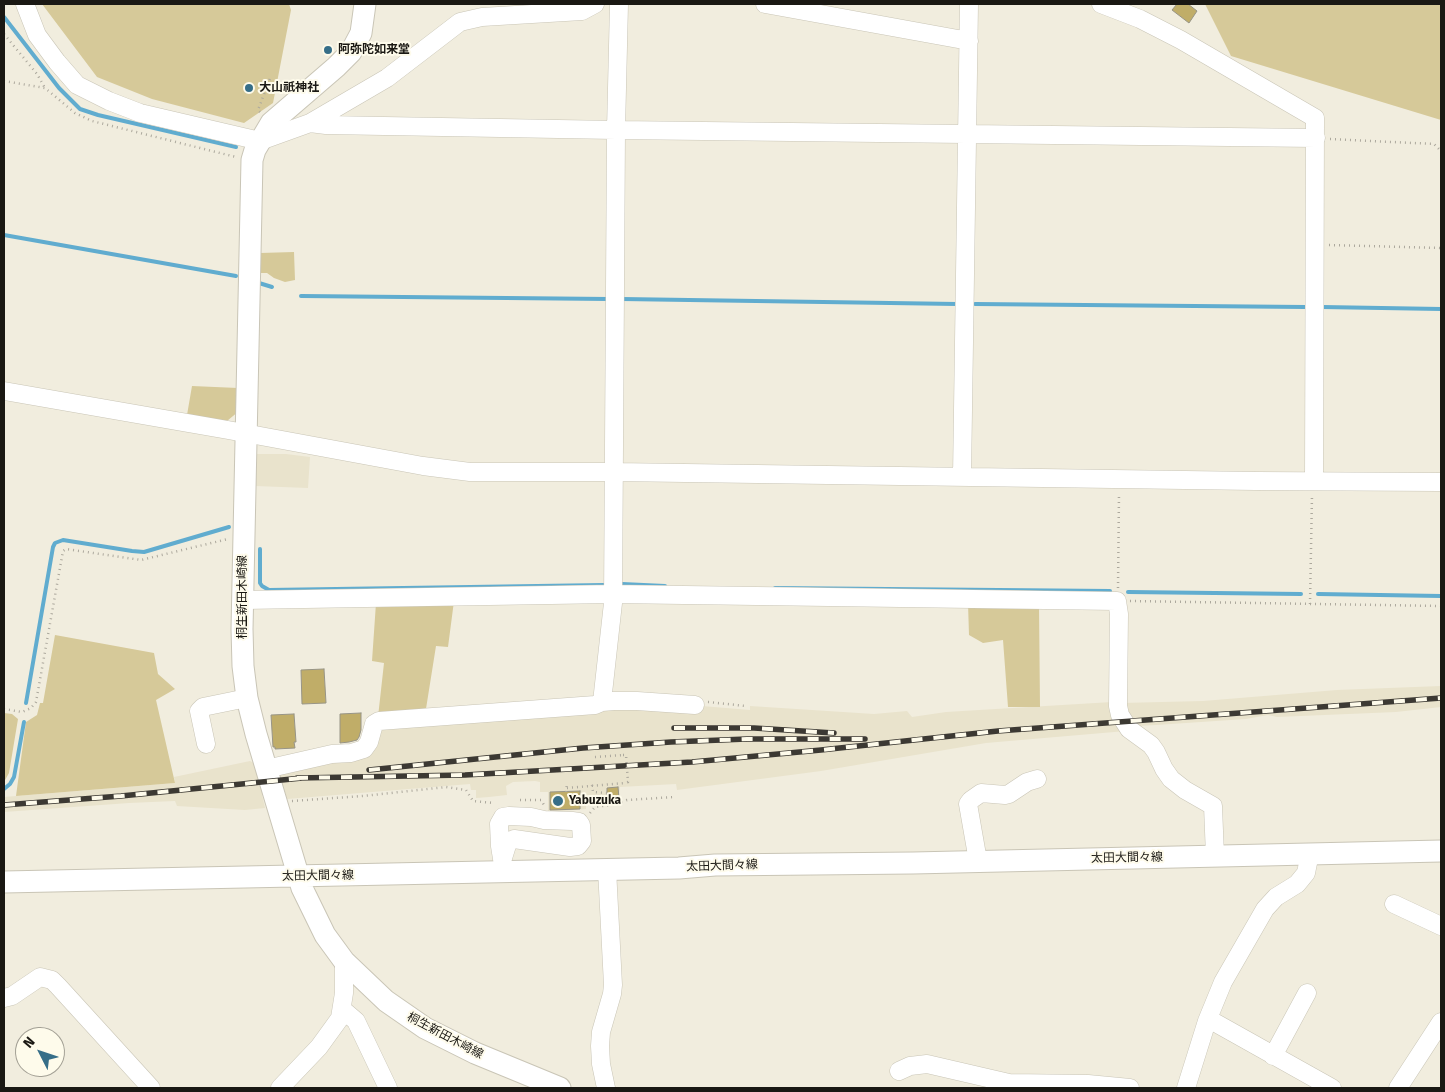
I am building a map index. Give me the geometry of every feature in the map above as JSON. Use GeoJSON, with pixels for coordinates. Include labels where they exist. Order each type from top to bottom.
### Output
{"type":"FeatureCollection","features":[{"type":"Feature","properties":{"kind":"main road","name":"桐生新田木崎線"},"geometry":{"type":"LineString","coordinates":[[365,4],[361,32],[351,52],[271,123],[260,141],[252,160],[250,174],[242,650],[248,698],[266,769],[302,888],[325,935],[344,961],[386,1001],[425,1028],[475,1053],[560,1088]]}},
{"type":"Feature","properties":{"kind":"main road","name":"太田大間々線"},"geometry":{"type":"LineString","coordinates":[[4,882],[298,876],[504,864],[606,869],[715,865],[913,863],[1441,851]]}},
{"type":"Feature","properties":{"kind":"street"},"geometry":{"type":"LineString","coordinates":[[25,4],[37,35],[77,85],[109,101],[140,113],[260,141],[310,123],[387,78],[460,22],[482,17],[582,12],[595,4]]}},
{"type":"Feature","properties":{"kind":"street"},"geometry":{"type":"LineString","coordinates":[[602,702],[613,603],[616,130],[620,4]]}},
{"type":"Feature","properties":{"kind":"street"},"geometry":{"type":"LineString","coordinates":[[764,4],[969,41]]}},
{"type":"Feature","properties":{"kind":"street"},"geometry":{"type":"LineString","coordinates":[[962,477],[969,4]]}},
{"type":"Feature","properties":{"kind":"street"},"geometry":{"type":"LineString","coordinates":[[1101,4],[1181,40],[1315,118],[1314,480]]}},
{"type":"Feature","properties":{"kind":"street"},"geometry":{"type":"LineString","coordinates":[[310,123],[326,125],[616,130],[1316,138]]}},
{"type":"Feature","properties":{"kind":"street"},"geometry":{"type":"LineString","coordinates":[[4,392],[246,433],[423,466],[470,472],[1441,482]]}},
{"type":"Feature","properties":{"kind":"street"},"geometry":{"type":"LineString","coordinates":[[243,600],[612,594],[1117,600],[1119,614],[1118,706],[1120,715],[1129,730],[1151,745],[1171,779],[1185,790],[1213,806],[1215,856]]}},
{"type":"Feature","properties":{"kind":"street"},"geometry":{"type":"LineString","coordinates":[[206,744],[199,712],[203,708],[248,698]]}},
{"type":"Feature","properties":{"kind":"street"},"geometry":{"type":"LineString","coordinates":[[266,769],[332,754],[338,755],[364,750],[369,742],[374,724],[379,721],[595,705],[602,702],[637,701],[695,705]]}},
{"type":"Feature","properties":{"kind":"street"},"geometry":{"type":"LineString","coordinates":[[978,861],[968,804],[981,793],[1005,795],[1027,782],[1037,779]]}},
{"type":"Feature","properties":{"kind":"street"},"geometry":{"type":"LineString","coordinates":[[506,816],[572,821],[579,822],[581,825],[582,841],[578,846],[570,847],[514,840],[508,842],[504,864],[500,846],[499,824],[506,816]]}},
{"type":"Feature","properties":{"kind":"street"},"geometry":{"type":"LineString","coordinates":[[1186,1088],[1207,1021],[1223,982],[1265,909],[1276,897],[1303,878],[1309,867],[1310,853]]}},
{"type":"Feature","properties":{"kind":"street"},"geometry":{"type":"LineString","coordinates":[[606,869],[613,985],[601,1032],[600,1046],[601,1064],[606,1088]]}},
{"type":"Feature","properties":{"kind":"street"},"geometry":{"type":"LineString","coordinates":[[1394,904],[1441,926]]}},
{"type":"Feature","properties":{"kind":"street"},"geometry":{"type":"LineString","coordinates":[[280,1088],[337,1024],[342,1009],[344,993],[344,961]]}},
{"type":"Feature","properties":{"kind":"street"},"geometry":{"type":"LineString","coordinates":[[4,998],[12,996],[40,977],[46,978],[58,986],[151,1088]]}},
{"type":"Feature","properties":{"kind":"street"},"geometry":{"type":"LineString","coordinates":[[1273,1056],[1307,993]]}},
{"type":"Feature","properties":{"kind":"street"},"geometry":{"type":"LineString","coordinates":[[342,1009],[356,1021],[388,1088]]}},
{"type":"Feature","properties":{"kind":"street"},"geometry":{"type":"LineString","coordinates":[[1207,1021],[1214,1022],[1332,1088]]}},
{"type":"Feature","properties":{"kind":"street"},"geometry":{"type":"LineString","coordinates":[[1398,1088],[1441,1022]]}},
{"type":"Feature","properties":{"kind":"street"},"geometry":{"type":"LineString","coordinates":[[899,1071],[910,1066],[927,1064],[1009,1083],[1088,1084],[1130,1088]]}},
{"type":"Feature","properties":{"kind":"path"},"geometry":{"type":"LineString","coordinates":[[4,34],[42,80],[45,88]]}},
{"type":"Feature","properties":{"kind":"path"},"geometry":{"type":"LineString","coordinates":[[262,100],[271,76]]}},
{"type":"Feature","properties":{"kind":"path"},"geometry":{"type":"LineString","coordinates":[[1316,138],[1434,144],[1441,151]]}},
{"type":"Feature","properties":{"kind":"path"},"geometry":{"type":"LineString","coordinates":[[1315,245],[1441,248]]}},
{"type":"Feature","properties":{"kind":"path"},"geometry":{"type":"LineString","coordinates":[[1119,479],[1117,600],[1441,606]]}},
{"type":"Feature","properties":{"kind":"path"},"geometry":{"type":"LineString","coordinates":[[1310,604],[1312,492],[1314,480]]}},
{"type":"Feature","properties":{"kind":"path"},"geometry":{"type":"LineString","coordinates":[[4,709],[22,712],[31,708],[36,702],[61,553],[63,551],[66,549],[141,560],[230,538],[243,538]]}},
{"type":"Feature","properties":{"kind":"path"},"geometry":{"type":"LineString","coordinates":[[695,705],[701,702],[746,706]]}},
{"type":"Feature","properties":{"kind":"path"},"geometry":{"type":"LineString","coordinates":[[566,792],[567,786],[628,782],[626,755],[595,757]]}},
{"type":"Feature","properties":{"kind":"path"},"geometry":{"type":"LineString","coordinates":[[594,785],[593,792],[607,793]]}},
{"type":"Feature","properties":{"kind":"path"},"geometry":{"type":"LineString","coordinates":[[287,801],[362,796],[446,787],[466,790],[473,801],[494,803]]}},
{"type":"Feature","properties":{"kind":"path"},"geometry":{"type":"LineString","coordinates":[[590,813],[595,807],[618,804],[626,800],[674,797]]}},
{"type":"Feature","properties":{"kind":"shaded area"},"geometry":{"type":"Polygon","coordinates":[[[42,4],[289,4],[291,10],[273,103],[244,123],[152,99],[97,77],[42,4]]]}},
{"type":"Feature","properties":{"kind":"shaded area"},"geometry":{"type":"Polygon","coordinates":[[[1205,4],[1441,4],[1441,120],[1231,56],[1205,4]]]}},
{"type":"Feature","properties":{"kind":"shaded area"},"geometry":{"type":"Polygon","coordinates":[[[294,252],[295,280],[285,282],[267,273],[260,273],[260,253],[294,252]]]}},
{"type":"Feature","properties":{"kind":"shaded area"},"geometry":{"type":"Polygon","coordinates":[[[192,386],[238,388],[239,411],[227,421],[187,415],[192,386]]]}},
{"type":"Feature","properties":{"kind":"shaded area"},"geometry":{"type":"Polygon","coordinates":[[[255,454],[286,454],[310,457],[308,488],[255,486],[255,454]]]}},
{"type":"Feature","properties":{"kind":"shaded area"},"geometry":{"type":"Polygon","coordinates":[[[454,601],[448,647],[436,646],[425,715],[378,717],[384,663],[372,661],[376,603],[454,601]]]}},
{"type":"Feature","properties":{"kind":"shaded area"},"geometry":{"type":"Polygon","coordinates":[[[968,603],[1039,605],[1040,707],[1008,707],[1003,640],[983,643],[969,635],[968,603]]]}},
{"type":"Feature","properties":{"kind":"shaded area"},"geometry":{"type":"Polygon","coordinates":[[[55,635],[154,653],[158,674],[175,689],[156,700],[175,783],[16,796],[26,722],[37,715],[40,703],[43,703],[55,635]]]}},
{"type":"Feature","properties":{"kind":"shaded area"},"geometry":{"type":"Polygon","coordinates":[[[1441,686],[1441,707],[1396,712],[1277,717],[1268,715],[1246,719],[1156,725],[1137,726],[1121,703],[1203,701],[1337,690],[1441,686]]]}},
{"type":"Feature","properties":{"kind":"shaded area"},"geometry":{"type":"Polygon","coordinates":[[[1112,702],[1126,731],[986,743],[821,771],[677,790],[676,784],[620,787],[619,799],[586,800],[586,809],[548,812],[548,792],[540,792],[540,782],[535,781],[513,782],[506,786],[507,795],[476,798],[476,790],[471,790],[470,784],[287,799],[278,772],[368,752],[379,727],[598,709],[702,706],[750,710],[750,706],[874,714],[907,711],[912,717],[946,712],[1112,702]]]}},
{"type":"Feature","properties":{"kind":"shaded area"},"geometry":{"type":"Polygon","coordinates":[[[4,713],[12,714],[18,719],[9,773],[4,782],[4,713]]]}},
{"type":"Feature","properties":{"kind":"shaded area"},"geometry":{"type":"Polygon","coordinates":[[[250,761],[256,764],[265,793],[262,795],[265,808],[245,810],[177,806],[175,801],[4,812],[4,797],[175,783],[174,777],[250,761]]]}},
{"type":"Feature","properties":{"kind":"building"},"geometry":{"type":"Polygon","coordinates":[[[1177,4],[1188,4],[1197,11],[1189,23],[1172,10],[1177,4]]]}},
{"type":"Feature","properties":{"kind":"building"},"geometry":{"type":"Polygon","coordinates":[[[324,669],[326,703],[302,704],[301,670],[324,669]]]}},
{"type":"Feature","properties":{"kind":"building"},"geometry":{"type":"Polygon","coordinates":[[[361,713],[361,730],[357,740],[340,743],[340,714],[361,713]]]}},
{"type":"Feature","properties":{"kind":"building"},"geometry":{"type":"Polygon","coordinates":[[[294,714],[295,748],[275,749],[273,747],[271,715],[294,714]]]}},
{"type":"Feature","properties":{"kind":"building"},"geometry":{"type":"Polygon","coordinates":[[[618,787],[619,798],[607,799],[607,788],[618,787]]]}},
{"type":"Feature","properties":{"kind":"building"},"geometry":{"type":"Polygon","coordinates":[[[580,791],[580,809],[550,810],[550,792],[580,791]]]}},
{"type":"Feature","properties":{"kind":"waterway"},"geometry":{"type":"LineString","coordinates":[[4,17],[59,88],[80,109],[98,115],[236,147]]}},
{"type":"Feature","properties":{"kind":"waterway"},"geometry":{"type":"LineString","coordinates":[[4,235],[236,276]]}},
{"type":"Feature","properties":{"kind":"waterway"},"geometry":{"type":"LineString","coordinates":[[259,283],[272,287]]}},
{"type":"Feature","properties":{"kind":"waterway"},"geometry":{"type":"LineString","coordinates":[[301,296],[609,299]]}},
{"type":"Feature","properties":{"kind":"waterway"},"geometry":{"type":"LineString","coordinates":[[622,299],[957,304]]}},
{"type":"Feature","properties":{"kind":"waterway"},"geometry":{"type":"LineString","coordinates":[[975,304],[1305,307]]}},
{"type":"Feature","properties":{"kind":"waterway"},"geometry":{"type":"LineString","coordinates":[[1322,307],[1441,309]]}},
{"type":"Feature","properties":{"kind":"waterway"},"geometry":{"type":"LineString","coordinates":[[26,703],[55,543],[63,540],[144,552],[229,527]]}},
{"type":"Feature","properties":{"kind":"waterway"},"geometry":{"type":"LineString","coordinates":[[260,549],[260,583],[269,590],[604,585]]}},
{"type":"Feature","properties":{"kind":"waterway"},"geometry":{"type":"LineString","coordinates":[[622,584],[665,586]]}},
{"type":"Feature","properties":{"kind":"waterway"},"geometry":{"type":"LineString","coordinates":[[775,588],[1110,591]]}},
{"type":"Feature","properties":{"kind":"waterway"},"geometry":{"type":"LineString","coordinates":[[1128,592],[1301,594]]}},
{"type":"Feature","properties":{"kind":"waterway"},"geometry":{"type":"LineString","coordinates":[[1318,594],[1441,596]]}},
{"type":"Feature","properties":{"kind":"waterway"},"geometry":{"type":"LineString","coordinates":[[4,789],[14,777],[24,722]]}},
{"type":"Feature","properties":{"kind":"railway"},"geometry":{"type":"LineString","coordinates":[[297,778],[465,775],[692,762],[998,731],[1441,698]]}},
{"type":"Feature","properties":{"kind":"railway"},"geometry":{"type":"LineString","coordinates":[[674,728],[754,728],[834,733]]}},
{"type":"Feature","properties":{"kind":"railway"},"geometry":{"type":"LineString","coordinates":[[369,770],[583,748],[671,742],[747,739],[865,739]]}},
{"type":"Feature","properties":{"kind":"railway"},"geometry":{"type":"LineString","coordinates":[[4,805],[121,796],[302,778]]}},
{"type":"Feature","properties":{"kind":"place","name":"阿弥陀如来堂"},"geometry":{"type":"Point","coordinates":[328,50]}},
{"type":"Feature","properties":{"kind":"place","name":"大山祇神社"},"geometry":{"type":"Point","coordinates":[249,88]}},
{"type":"Feature","properties":{"kind":"place","name":"Yabuzuka"},"geometry":{"type":"Point","coordinates":[558,801]}}]}
